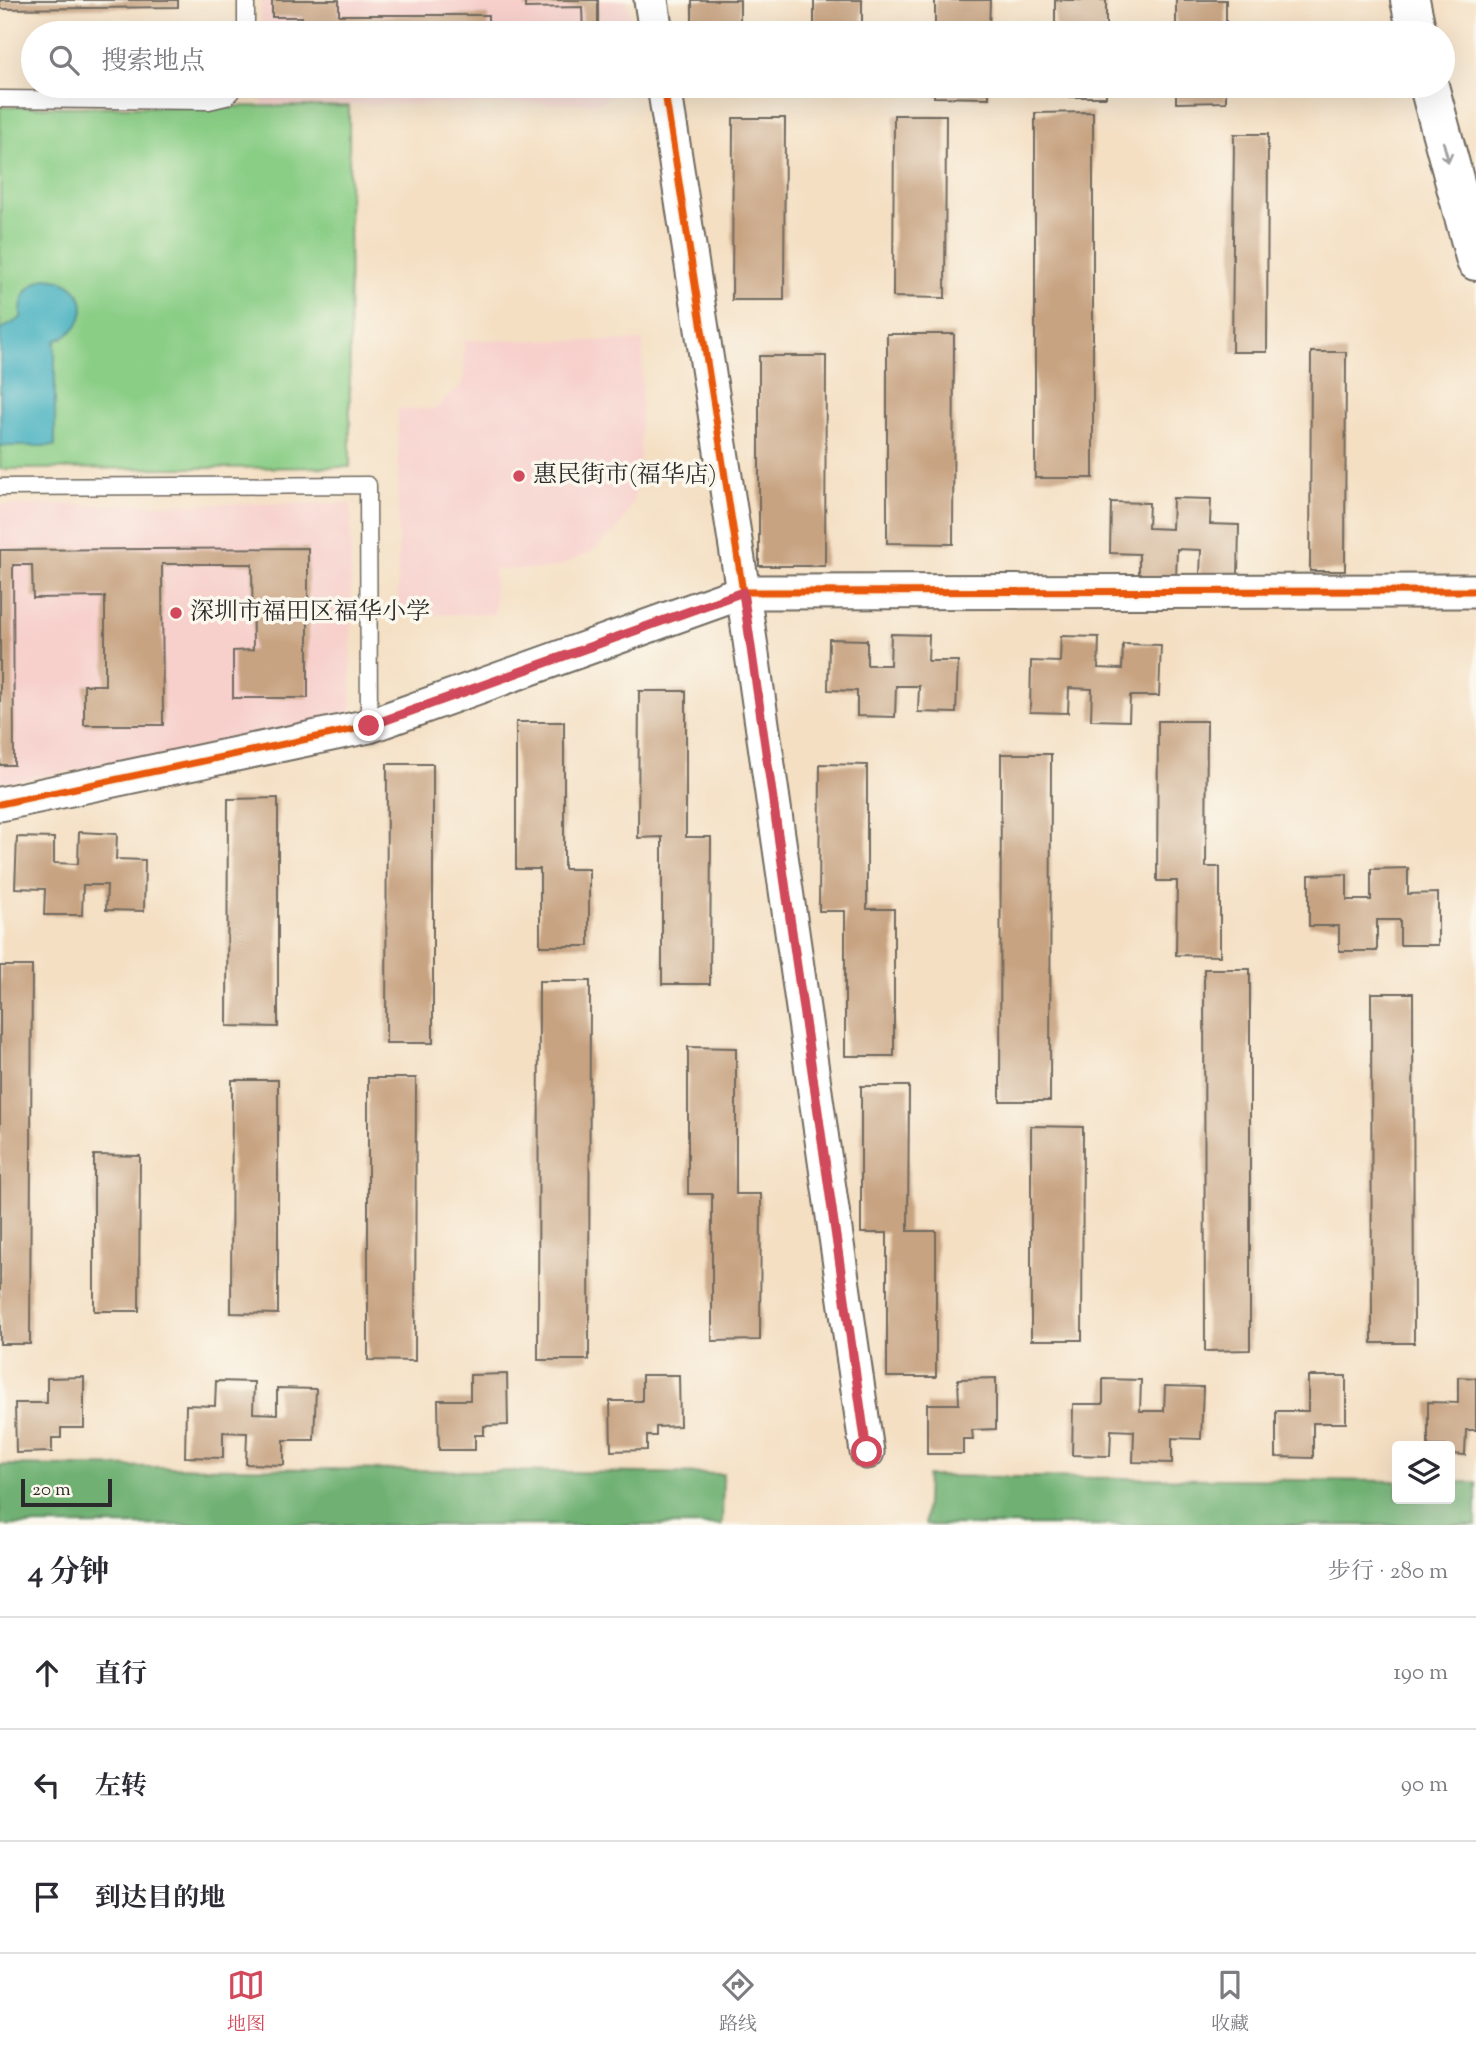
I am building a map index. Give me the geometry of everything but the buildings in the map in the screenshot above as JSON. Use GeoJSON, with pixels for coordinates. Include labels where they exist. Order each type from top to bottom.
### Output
{"type":"FeatureCollection","features":[{"type":"Feature","properties":{"kind":"main road"},"geometry":{"type":"LineString","coordinates":[[1410,0],[1414,21]]}},
{"type":"Feature","properties":{"kind":"main road"},"geometry":{"type":"LineString","coordinates":[[1432,98],[1476,261]]}},
{"type":"Feature","properties":{"kind":"street"},"geometry":{"type":"LineString","coordinates":[[651,0],[654,21]]}},
{"type":"Feature","properties":{"kind":"street"},"geometry":{"type":"LineString","coordinates":[[666,98],[743,592],[867,1452]]}},
{"type":"Feature","properties":{"kind":"street"},"geometry":{"type":"LineString","coordinates":[[0,804],[369,726],[743,592],[1476,590]]}},
{"type":"Feature","properties":{"kind":"lane"},"geometry":{"type":"LineString","coordinates":[[246,0],[246,21]]}},
{"type":"Feature","properties":{"kind":"lane"},"geometry":{"type":"LineString","coordinates":[[0,99],[209,101],[222,98]]}},
{"type":"Feature","properties":{"kind":"lane"},"geometry":{"type":"LineString","coordinates":[[0,487],[368,485],[369,726]]}},
{"type":"Feature","properties":{"kind":"shaded area"},"geometry":{"type":"Polygon","coordinates":[[[261,0],[627,0],[631,21],[261,21],[261,0]]]}},
{"type":"Feature","properties":{"kind":"shaded area"},"geometry":{"type":"Polygon","coordinates":[[[262,98],[608,98],[603,103],[262,105],[262,98]]]}},
{"type":"Feature","properties":{"kind":"shaded area","name":"惠民街市(福华店)"},"geometry":{"type":"Polygon","coordinates":[[[464,340],[643,341],[639,485],[617,530],[591,552],[560,566],[494,570],[495,614],[398,615],[398,409],[435,409],[464,382],[464,340]]]}},
{"type":"Feature","properties":{"kind":"shaded area","name":"深圳市福田区福华小学"},"geometry":{"type":"Polygon","coordinates":[[[351,503],[351,720],[0,784],[0,505],[351,503]]]}},
{"type":"Feature","properties":{"kind":"green space"},"geometry":{"type":"Polygon","coordinates":[[[349,106],[350,467],[0,469],[0,107],[349,106]]]}},
{"type":"Feature","properties":{"kind":"green space"},"geometry":{"type":"Polygon","coordinates":[[[0,1465],[723,1474],[722,1525],[0,1525],[0,1465]]]}},
{"type":"Feature","properties":{"kind":"green space"},"geometry":{"type":"Polygon","coordinates":[[[927,1476],[1392,1481],[1392,1504],[1455,1504],[1455,1482],[1476,1482],[1476,1525],[925,1525],[927,1476]]]}},
{"type":"Feature","properties":{"kind":"water"},"geometry":{"type":"Polygon","coordinates":[[[45,278],[60,280],[72,286],[83,304],[77,325],[55,341],[55,446],[0,446],[0,330],[21,318],[26,294],[33,285],[45,278]]]}},
{"type":"Feature","properties":{"kind":"cycle path"},"geometry":{"type":"LineString","coordinates":[[666,98],[743,592],[867,1452]]}},
{"type":"Feature","properties":{"kind":"cycle path"},"geometry":{"type":"LineString","coordinates":[[0,804],[369,726],[743,592],[1476,591]]}},
{"type":"Feature","properties":{"kind":"place","name":"惠民街市(福华店)"},"geometry":{"type":"Point","coordinates":[519,476]}},
{"type":"Feature","properties":{"kind":"place","name":"深圳市福田区福华小学"},"geometry":{"type":"Point","coordinates":[176,613]}},
{"type":"Feature","properties":{"kind":"route"},"geometry":{"type":"LineString","coordinates":[[369,726],[743,592],[867,1452]]}}]}
